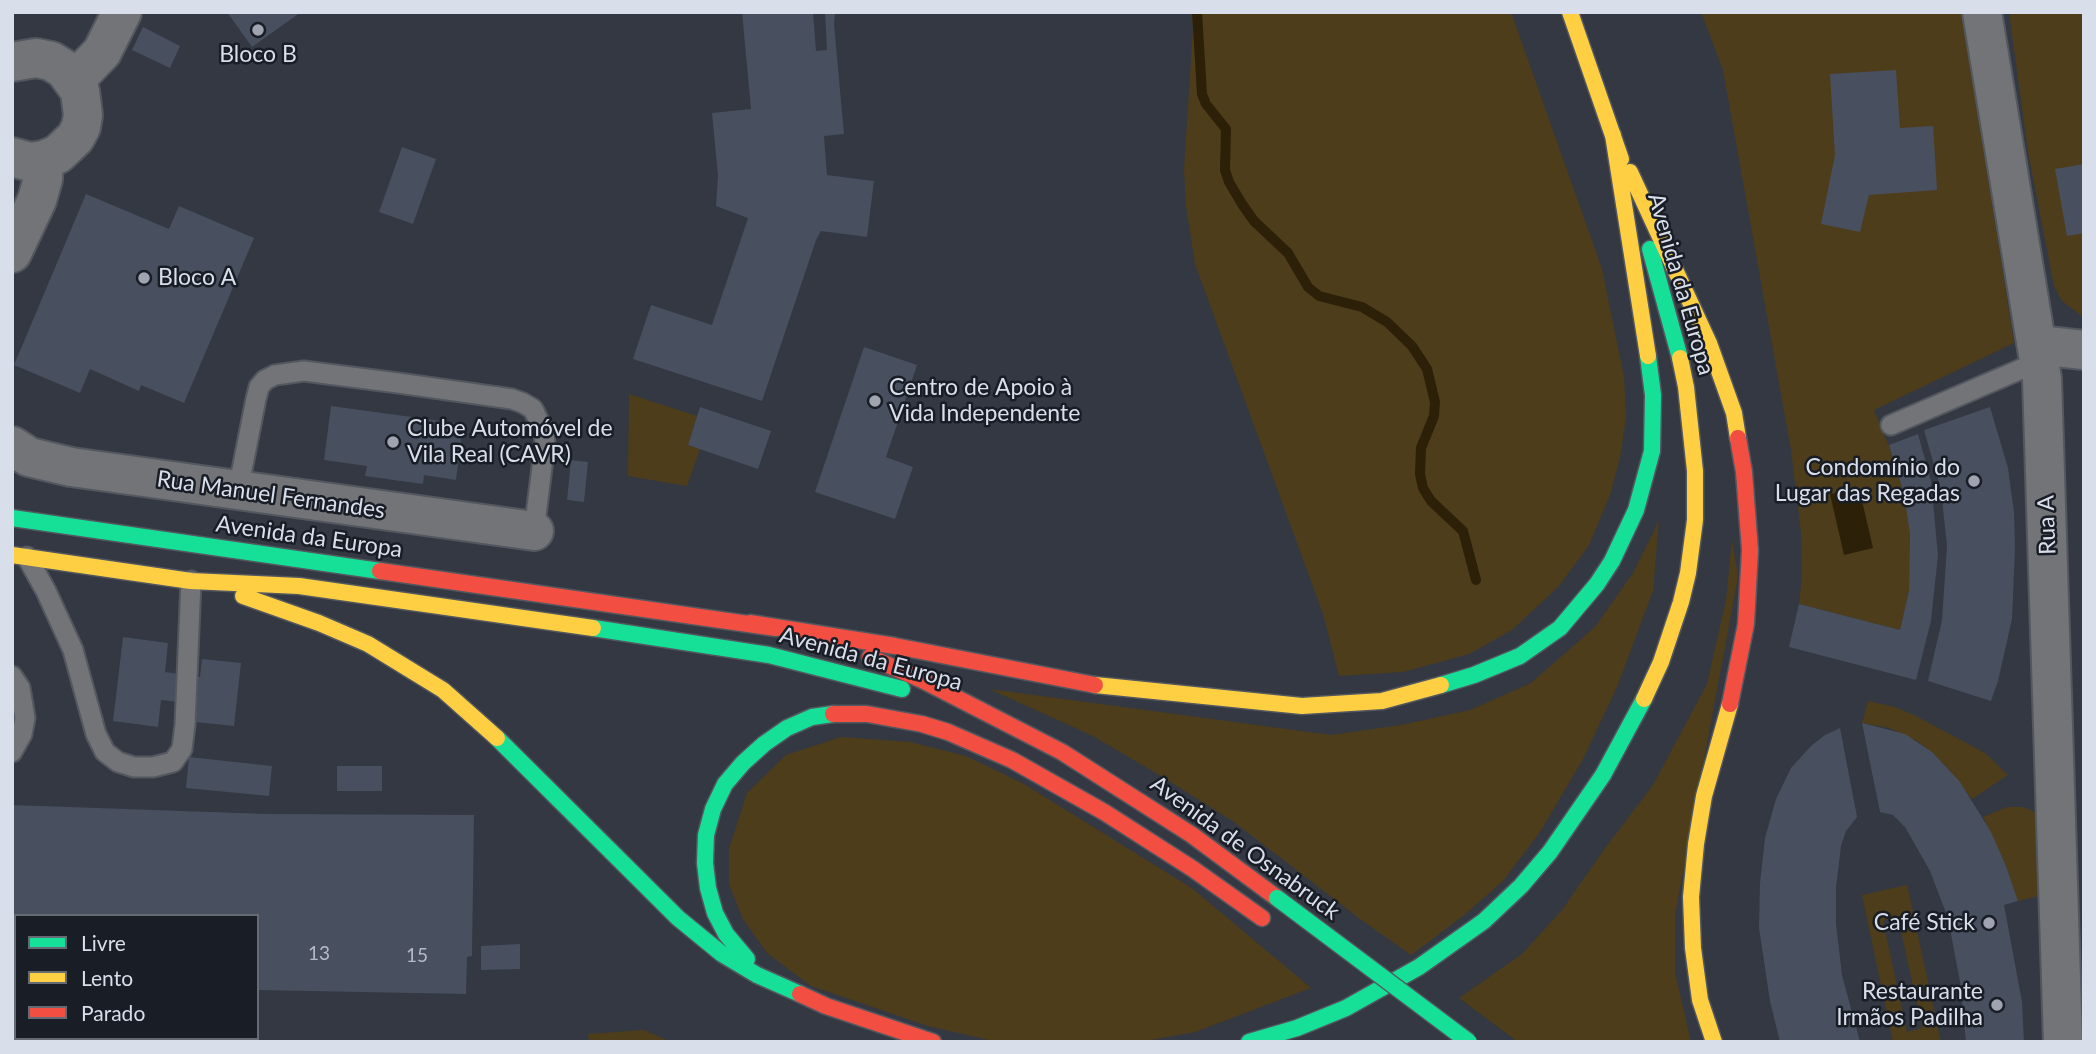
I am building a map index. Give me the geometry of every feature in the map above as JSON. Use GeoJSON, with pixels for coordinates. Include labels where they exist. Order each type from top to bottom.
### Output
{"type":"FeatureCollection","features":[{"type":"Feature","properties":{"kind":"main road","name":"Avenida da Europa"},"geometry":{"type":"LineString","coordinates":[[1250,1042],[1324,1024],[1441,952],[1484,921],[1521,886],[1556,844],[1604,775],[1648,691],[1672,631],[1688,573],[1695,520],[1692,430],[1677,343],[1654,260],[1570,12]]}},
{"type":"Feature","properties":{"kind":"main road"},"geometry":{"type":"LineString","coordinates":[[750,623],[871,641],[1085,684],[1302,706],[1382,701],[1474,675],[1520,656],[1560,628],[1597,584],[1612,561],[1636,510],[1652,451],[1653,395],[1650,368],[1613,135]]}},
{"type":"Feature","properties":{"kind":"main road"},"geometry":{"type":"LineString","coordinates":[[1613,135],[1709,342],[1734,413],[1745,472],[1750,550],[1746,624],[1739,671],[1703,796],[1691,897],[1693,948],[1700,1000],[1714,1042]]}},
{"type":"Feature","properties":{"kind":"main road","name":"Avenida da Europa"},"geometry":{"type":"LineString","coordinates":[[12,518],[750,623],[812,636],[858,652],[912,675],[982,711]]}},
{"type":"Feature","properties":{"kind":"main road","name":"Avenida da Europa"},"geometry":{"type":"LineString","coordinates":[[20,556],[191,581],[299,586],[702,643],[805,664],[982,711]]}},
{"type":"Feature","properties":{"kind":"main road"},"geometry":{"type":"LineString","coordinates":[[191,581],[264,602],[332,628],[368,644],[420,674],[483,724],[705,942],[757,975],[856,1018],[933,1042]]}},
{"type":"Feature","properties":{"kind":"main road","name":"Avenida de Osnabruck"},"geometry":{"type":"LineString","coordinates":[[982,711],[1062,752],[1147,804],[1236,866],[1469,1042]]}},
{"type":"Feature","properties":{"kind":"main road"},"geometry":{"type":"LineString","coordinates":[[796,992],[757,968],[739,952],[726,934],[715,913],[708,888],[706,835],[713,808],[725,784],[743,763],[787,728],[812,717],[838,713],[867,714],[922,724],[1012,760],[1104,812],[1193,869],[1268,922]]}},
{"type":"Feature","properties":{"kind":"main road"},"geometry":{"type":"LineString","coordinates":[[1350,984],[1384,1009]]}},
{"type":"Feature","properties":{"kind":"street"},"geometry":{"type":"LineString","coordinates":[[75,80],[102,52],[121,12]]}},
{"type":"Feature","properties":{"kind":"street","name":"Rua A"},"geometry":{"type":"LineString","coordinates":[[1982,12],[2039,353],[2044,398],[2063,1042]]}},
{"type":"Feature","properties":{"kind":"street"},"geometry":{"type":"LineString","coordinates":[[12,62],[36,58],[51,61],[75,80],[83,103],[81,127],[68,147],[28,158],[39,193],[12,253]]}},
{"type":"Feature","properties":{"kind":"street"},"geometry":{"type":"LineString","coordinates":[[2039,353],[2084,350]]}},
{"type":"Feature","properties":{"kind":"street","name":"Rua Manuel Fernandes"},"geometry":{"type":"LineString","coordinates":[[12,446],[29,457],[47,463],[534,531]]}},
{"type":"Feature","properties":{"kind":"lane"},"geometry":{"type":"LineString","coordinates":[[1891,425],[2039,353]]}},
{"type":"Feature","properties":{"kind":"lane"},"geometry":{"type":"LineString","coordinates":[[238,490],[256,399],[259,387],[265,380],[275,374],[304,371],[410,385],[512,400],[533,409],[544,432],[545,443],[534,531]]}},
{"type":"Feature","properties":{"kind":"lane"},"geometry":{"type":"LineString","coordinates":[[20,556],[46,591],[73,650],[96,734],[105,752],[118,762],[134,767],[153,767],[173,762],[182,750],[191,581]]}},
{"type":"Feature","properties":{"kind":"lane"},"geometry":{"type":"LineString","coordinates":[[12,676],[20,688],[25,718],[22,734],[12,752]]}},
{"type":"Feature","properties":{"kind":"shaded area"},"geometry":{"type":"Polygon","coordinates":[[[1191,12],[1511,12],[1602,269],[1624,377],[1626,417],[1620,458],[1610,495],[1589,545],[1559,586],[1512,630],[1469,654],[1403,672],[1339,676],[1323,614],[1195,264],[1186,206],[1184,170],[1193,28],[1191,12]]]}},
{"type":"Feature","properties":{"kind":"shaded area"},"geometry":{"type":"Polygon","coordinates":[[[1701,12],[1962,12],[2014,343],[1874,410],[1895,461],[1904,494],[1910,534],[1909,591],[1900,630],[1799,604],[1802,576],[1801,532],[1791,450],[1723,70],[1701,12]]]}},
{"type":"Feature","properties":{"kind":"shaded area"},"geometry":{"type":"Polygon","coordinates":[[[2009,12],[2084,12],[2084,318],[2062,301],[2054,286],[2028,152],[2009,12]]]}},
{"type":"Feature","properties":{"kind":"shaded area"},"geometry":{"type":"Polygon","coordinates":[[[629,394],[697,416],[688,445],[700,449],[687,486],[628,476],[629,394]]]}},
{"type":"Feature","properties":{"kind":"shaded area"},"geometry":{"type":"Polygon","coordinates":[[[1859,488],[1873,548],[1844,555],[1830,494],[1859,488]]]}},
{"type":"Feature","properties":{"kind":"shaded area"},"geometry":{"type":"Polygon","coordinates":[[[1659,521],[1653,591],[1617,687],[1583,759],[1540,832],[1503,881],[1463,916],[1411,955],[1234,822],[1091,735],[989,689],[1331,735],[1401,725],[1470,710],[1531,683],[1595,627],[1633,573],[1659,521]]]}},
{"type":"Feature","properties":{"kind":"shaded area"},"geometry":{"type":"Polygon","coordinates":[[[1732,539],[1738,577],[1675,915],[1675,972],[1691,1042],[1518,1042],[1459,998],[1522,954],[1562,910],[1653,785],[1707,684],[1726,600],[1732,539]]]}},
{"type":"Feature","properties":{"kind":"shaded area"},"geometry":{"type":"Polygon","coordinates":[[[1868,701],[1895,707],[1916,716],[1985,753],[2008,775],[1972,799],[1945,765],[1919,742],[1889,728],[1862,723],[1868,701]]]}},
{"type":"Feature","properties":{"kind":"shaded area"},"geometry":{"type":"Polygon","coordinates":[[[841,737],[910,742],[966,756],[1024,784],[1193,889],[1311,988],[1195,1032],[1139,1042],[998,1042],[928,1026],[811,986],[767,953],[743,919],[729,884],[729,849],[747,793],[786,755],[841,737]]]}},
{"type":"Feature","properties":{"kind":"shaded area"},"geometry":{"type":"Polygon","coordinates":[[[2007,807],[2023,807],[2037,813],[2046,894],[2018,901],[2006,866],[1983,817],[2007,807]]]}},
{"type":"Feature","properties":{"kind":"shaded area"},"geometry":{"type":"Polygon","coordinates":[[[1907,885],[1941,1042],[1893,1042],[1862,895],[1907,885]],[[1898,917],[1883,921],[1907,1032],[1922,1028],[1898,917]]]}},
{"type":"Feature","properties":{"kind":"shaded area"},"geometry":{"type":"Polygon","coordinates":[[[644,1030],[671,1042],[589,1042],[588,1034],[644,1030]]]}},
{"type":"Feature","properties":{"kind":"building","name":"Bloco B"},"geometry":{"type":"Polygon","coordinates":[[[227,12],[301,12],[252,47],[227,12]]]}},
{"type":"Feature","properties":{"kind":"building"},"geometry":{"type":"Polygon","coordinates":[[[742,12],[813,12],[816,51],[827,50],[825,12],[835,12],[844,134],[824,136],[827,175],[874,181],[867,237],[821,231],[816,240],[762,401],[633,359],[651,305],[712,325],[748,218],[716,206],[718,176],[712,113],[751,109],[742,12]]]}},
{"type":"Feature","properties":{"kind":"building"},"geometry":{"type":"Polygon","coordinates":[[[143,27],[180,46],[170,68],[132,50],[143,27]]]}},
{"type":"Feature","properties":{"kind":"building"},"geometry":{"type":"Polygon","coordinates":[[[1896,70],[1900,128],[1933,126],[1937,190],[1869,195],[1860,232],[1821,224],[1835,155],[1830,74],[1896,70]]]}},
{"type":"Feature","properties":{"kind":"building"},"geometry":{"type":"Polygon","coordinates":[[[402,147],[436,159],[413,224],[379,212],[402,147]]]}},
{"type":"Feature","properties":{"kind":"building"},"geometry":{"type":"Polygon","coordinates":[[[2084,164],[2084,233],[2067,236],[2055,169],[2084,164]]]}},
{"type":"Feature","properties":{"kind":"building","name":"Bloco A"},"geometry":{"type":"Polygon","coordinates":[[[86,194],[169,229],[179,206],[254,238],[184,403],[141,385],[139,391],[90,369],[80,393],[14,365],[86,194]]]}},
{"type":"Feature","properties":{"kind":"building","name":"Centro de Apoio à Vida Independente"},"geometry":{"type":"Polygon","coordinates":[[[864,347],[917,365],[886,457],[913,467],[895,519],[815,492],[864,347]]]}},
{"type":"Feature","properties":{"kind":"building","name":"Clube Automóvel de Vila Real (CAVR)"},"geometry":{"type":"Polygon","coordinates":[[[331,406],[463,424],[456,480],[424,475],[423,484],[365,476],[367,466],[324,460],[331,406]]]}},
{"type":"Feature","properties":{"kind":"building"},"geometry":{"type":"Polygon","coordinates":[[[700,407],[771,431],[758,469],[688,445],[700,407]]]}},
{"type":"Feature","properties":{"kind":"building"},"geometry":{"type":"Polygon","coordinates":[[[1990,407],[2008,468],[2014,512],[2015,548],[2012,619],[1991,701],[1928,681],[1942,620],[1947,546],[1941,490],[1924,430],[1990,407]]]}},
{"type":"Feature","properties":{"kind":"building"},"geometry":{"type":"Polygon","coordinates":[[[1918,434],[1931,481],[1938,555],[1931,621],[1916,680],[1789,647],[1799,604],[1900,630],[1909,591],[1910,534],[1904,494],[1889,445],[1918,434]]]}},
{"type":"Feature","properties":{"kind":"building"},"geometry":{"type":"Polygon","coordinates":[[[571,460],[588,462],[584,502],[567,500],[571,460]]]}},
{"type":"Feature","properties":{"kind":"building"},"geometry":{"type":"Polygon","coordinates":[[[123,637],[168,643],[165,672],[200,677],[202,659],[241,663],[234,726],[195,722],[197,704],[161,700],[158,727],[113,721],[123,637]]]}},
{"type":"Feature","properties":{"kind":"building"},"geometry":{"type":"Polygon","coordinates":[[[1862,723],[1905,734],[1932,752],[1960,782],[1991,832],[2018,901],[2004,905],[2022,1002],[2024,1042],[1966,1042],[1960,982],[1948,918],[1930,871],[1905,827],[1893,815],[1880,812],[1862,723]]]}},
{"type":"Feature","properties":{"kind":"building"},"geometry":{"type":"Polygon","coordinates":[[[1840,728],[1857,817],[1846,831],[1841,846],[1836,888],[1836,924],[1842,975],[1860,1042],[1780,1042],[1770,1001],[1759,928],[1765,838],[1776,799],[1791,768],[1811,746],[1840,728]]]}},
{"type":"Feature","properties":{"kind":"building"},"geometry":{"type":"Polygon","coordinates":[[[189,757],[272,766],[269,796],[186,788],[189,757]]]}},
{"type":"Feature","properties":{"kind":"building"},"geometry":{"type":"Polygon","coordinates":[[[337,766],[382,766],[382,791],[337,791],[337,766]]]}},
{"type":"Feature","properties":{"kind":"building"},"geometry":{"type":"Polygon","coordinates":[[[12,805],[267,814],[474,815],[472,956],[467,957],[466,994],[259,990],[259,914],[14,914],[12,965],[12,805]]]}},
{"type":"Feature","properties":{"kind":"building"},"geometry":{"type":"Polygon","coordinates":[[[520,944],[520,969],[481,970],[481,946],[520,944]]]}},
{"type":"Feature","properties":{"kind":"waterway"},"geometry":{"type":"LineString","coordinates":[[1197,12],[1202,94],[1206,104],[1226,129],[1225,170],[1242,204],[1254,221],[1288,253],[1308,287],[1319,296],[1362,307],[1387,322],[1412,346],[1427,369],[1435,402],[1434,416],[1421,448],[1420,474],[1423,488],[1431,501],[1463,531],[1476,580]]}},
{"type":"Feature","properties":{"kind":"traffic: fast"},"geometry":{"type":"LineString","coordinates":[[1650,249],[1680,358]]}},
{"type":"Feature","properties":{"kind":"traffic: fast"},"geometry":{"type":"LineString","coordinates":[[1441,685],[1520,656],[1560,628],[1597,584],[1612,561],[1636,510],[1652,451],[1653,395],[1648,356]]}},
{"type":"Feature","properties":{"kind":"traffic: fast"},"geometry":{"type":"LineString","coordinates":[[12,518],[380,571]]}},
{"type":"Feature","properties":{"kind":"traffic: fast"},"geometry":{"type":"LineString","coordinates":[[593,628],[769,655],[902,689]]}},
{"type":"Feature","properties":{"kind":"traffic: fast"},"geometry":{"type":"LineString","coordinates":[[1249,1042],[1297,1028],[1346,1008],[1419,967],[1484,921],[1521,886],[1550,852],[1603,775],[1644,699]]}},
{"type":"Feature","properties":{"kind":"traffic: fast"},"geometry":{"type":"LineString","coordinates":[[747,959],[726,934],[715,913],[708,888],[706,835],[713,809],[725,784],[764,744],[787,728],[812,717],[833,714]]}},
{"type":"Feature","properties":{"kind":"traffic: fast"},"geometry":{"type":"LineString","coordinates":[[497,738],[678,918],[722,954],[757,975],[800,994]]}},
{"type":"Feature","properties":{"kind":"traffic: fast"},"geometry":{"type":"LineString","coordinates":[[1277,898],[1469,1042]]}},
{"type":"Feature","properties":{"kind":"traffic: slow"},"geometry":{"type":"LineString","coordinates":[[1570,12],[1621,159]]}},
{"type":"Feature","properties":{"kind":"traffic: slow"},"geometry":{"type":"LineString","coordinates":[[1613,135],[1648,356]]}},
{"type":"Feature","properties":{"kind":"traffic: slow"},"geometry":{"type":"LineString","coordinates":[[1630,172],[1709,343],[1734,413],[1738,438]]}},
{"type":"Feature","properties":{"kind":"traffic: slow"},"geometry":{"type":"LineString","coordinates":[[1644,699],[1661,662],[1681,602],[1695,520],[1695,471],[1686,387],[1680,358]]}},
{"type":"Feature","properties":{"kind":"traffic: slow"},"geometry":{"type":"LineString","coordinates":[[12,555],[191,581],[299,586],[593,628]]}},
{"type":"Feature","properties":{"kind":"traffic: slow"},"geometry":{"type":"LineString","coordinates":[[243,596],[368,644],[443,690],[497,738]]}},
{"type":"Feature","properties":{"kind":"traffic: slow"},"geometry":{"type":"LineString","coordinates":[[1095,685],[1302,706],[1382,701],[1441,685]]}},
{"type":"Feature","properties":{"kind":"traffic: slow"},"geometry":{"type":"LineString","coordinates":[[1714,1042],[1700,1000],[1693,948],[1691,897],[1704,796],[1730,704]]}},
{"type":"Feature","properties":{"kind":"traffic: jam"},"geometry":{"type":"LineString","coordinates":[[1730,704],[1746,624],[1750,550],[1744,472],[1738,438]]}},
{"type":"Feature","properties":{"kind":"traffic: jam"},"geometry":{"type":"LineString","coordinates":[[380,571],[776,628]]}},
{"type":"Feature","properties":{"kind":"traffic: jam"},"geometry":{"type":"LineString","coordinates":[[750,623],[895,646],[1095,685]]}},
{"type":"Feature","properties":{"kind":"traffic: jam"},"geometry":{"type":"LineString","coordinates":[[870,657],[922,680],[1062,752],[1192,835],[1277,898]]}},
{"type":"Feature","properties":{"kind":"traffic: jam"},"geometry":{"type":"LineString","coordinates":[[833,714],[867,714],[922,724],[948,732],[1012,760],[1104,812],[1193,869],[1262,918]]}},
{"type":"Feature","properties":{"kind":"traffic: jam"},"geometry":{"type":"LineString","coordinates":[[800,994],[826,1006],[933,1042]]}},
{"type":"Feature","properties":{"kind":"place","name":"Bloco B"},"geometry":{"type":"Point","coordinates":[258,30]}},
{"type":"Feature","properties":{"kind":"place","name":"Bloco A"},"geometry":{"type":"Point","coordinates":[144,278]}},
{"type":"Feature","properties":{"kind":"place","name":"Centro de Apoio à Vida Independente"},"geometry":{"type":"Point","coordinates":[875,401]}},
{"type":"Feature","properties":{"kind":"place","name":"Clube Automóvel de Vila Real (CAVR)"},"geometry":{"type":"Point","coordinates":[393,442]}},
{"type":"Feature","properties":{"kind":"place","name":"Condomínio do Lugar das Regadas"},"geometry":{"type":"Point","coordinates":[1974,481]}},
{"type":"Feature","properties":{"kind":"place","name":"Café Stick"},"geometry":{"type":"Point","coordinates":[1989,923]}},
{"type":"Feature","properties":{"kind":"place","name":"Restaurante Irmãos Padilha"},"geometry":{"type":"Point","coordinates":[1997,1005]}}]}
